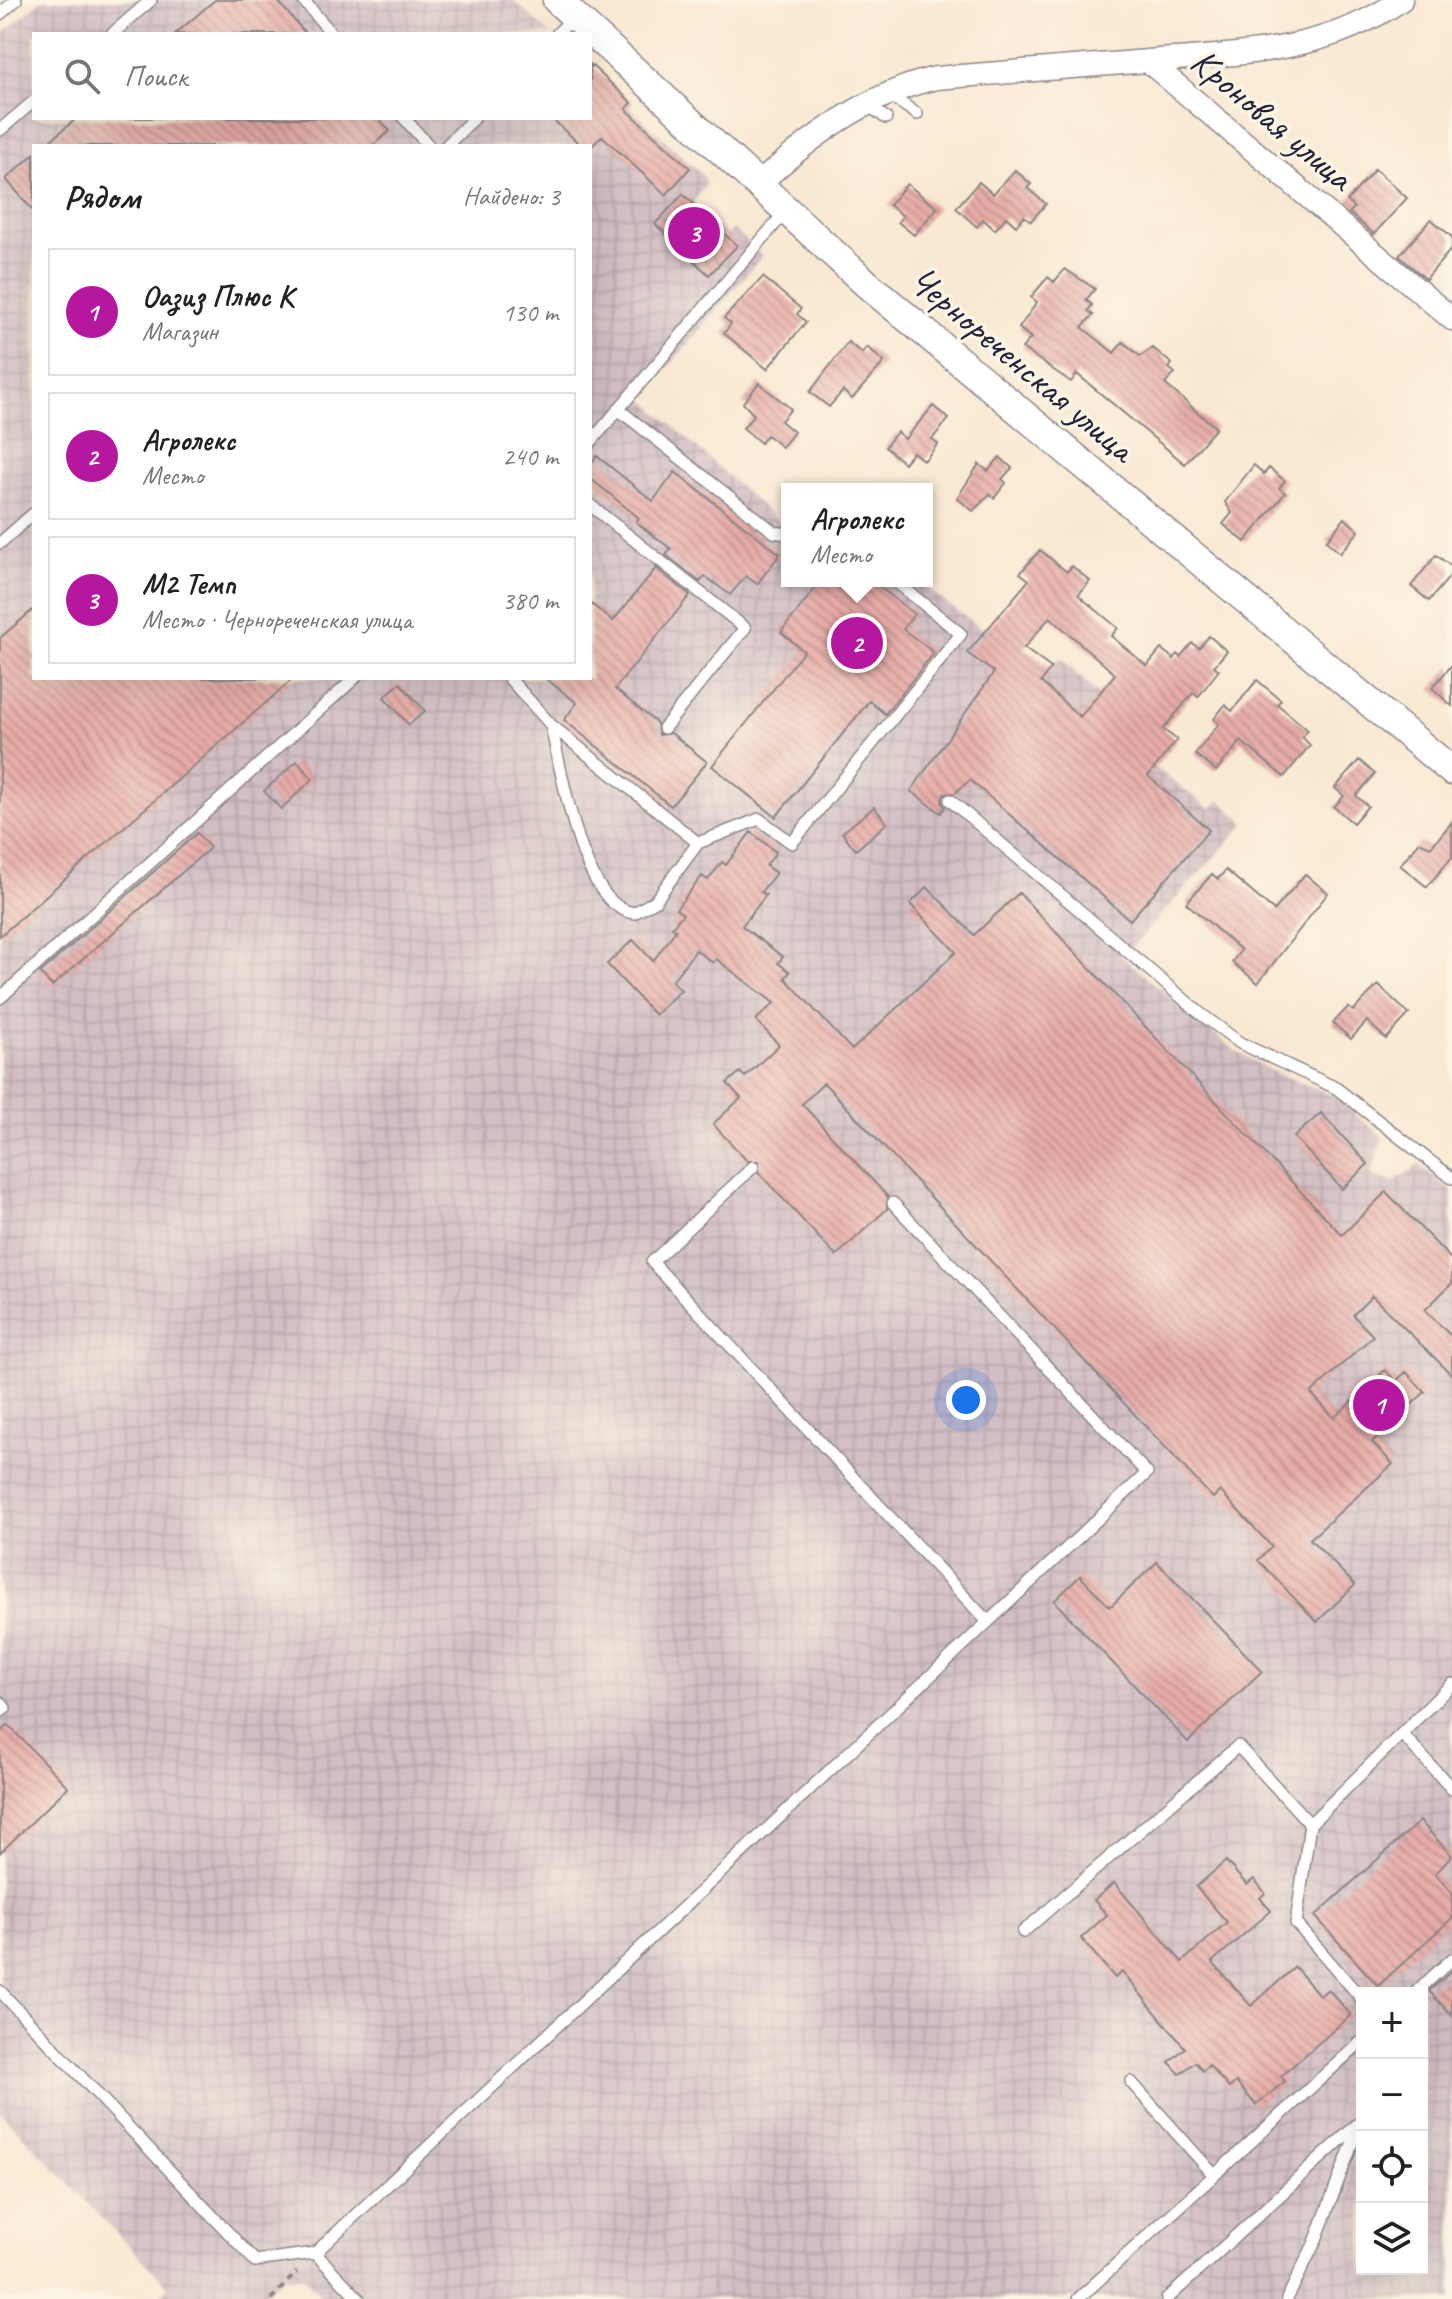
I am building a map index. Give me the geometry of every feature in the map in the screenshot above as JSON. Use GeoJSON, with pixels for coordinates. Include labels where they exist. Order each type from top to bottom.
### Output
{"type":"FeatureCollection","features":[{"type":"Feature","properties":{"kind":"street"},"geometry":{"type":"LineString","coordinates":[[1148,61],[1296,47],[1356,27],[1401,0]]}},
{"type":"Feature","properties":{"kind":"street","name":"Чернореченская улица"},"geometry":{"type":"LineString","coordinates":[[563,17],[580,32]]}},
{"type":"Feature","properties":{"kind":"street","name":"Чернореченская улица"},"geometry":{"type":"LineString","coordinates":[[592,42],[868,285],[1452,771]]}},
{"type":"Feature","properties":{"kind":"street","name":"Кроновая улица"},"geometry":{"type":"LineString","coordinates":[[758,185],[788,157],[877,111],[888,93],[936,78],[1148,61],[1452,319]]}},
{"type":"Feature","properties":{"kind":"lane"},"geometry":{"type":"LineString","coordinates":[[0,14],[16,0]]}},
{"type":"Feature","properties":{"kind":"lane"},"geometry":{"type":"LineString","coordinates":[[114,32],[151,0]]}},
{"type":"Feature","properties":{"kind":"lane"},"geometry":{"type":"LineString","coordinates":[[303,0],[330,32]]}},
{"type":"Feature","properties":{"kind":"lane"},"geometry":{"type":"LineString","coordinates":[[888,93],[917,114]]}},
{"type":"Feature","properties":{"kind":"lane"},"geometry":{"type":"LineString","coordinates":[[0,130],[32,103]]}},
{"type":"Feature","properties":{"kind":"lane"},"geometry":{"type":"LineString","coordinates":[[406,120],[427,144]]}},
{"type":"Feature","properties":{"kind":"lane"},"geometry":{"type":"LineString","coordinates":[[448,144],[472,120]]}},
{"type":"Feature","properties":{"kind":"lane"},"geometry":{"type":"LineString","coordinates":[[592,441],[786,211]]}},
{"type":"Feature","properties":{"kind":"lane"},"geometry":{"type":"LineString","coordinates":[[618,409],[774,532],[781,533]]}},
{"type":"Feature","properties":{"kind":"lane"},"geometry":{"type":"LineString","coordinates":[[592,507],[745,628],[664,728]]}},
{"type":"Feature","properties":{"kind":"lane"},"geometry":{"type":"LineString","coordinates":[[0,543],[32,515]]}},
{"type":"Feature","properties":{"kind":"lane"},"geometry":{"type":"LineString","coordinates":[[551,725],[572,817],[598,887],[614,907],[634,913],[655,901],[698,843],[759,819],[792,843],[961,634],[902,587]]}},
{"type":"Feature","properties":{"kind":"lane"},"geometry":{"type":"LineString","coordinates":[[0,998],[353,680]]}},
{"type":"Feature","properties":{"kind":"lane"},"geometry":{"type":"LineString","coordinates":[[511,680],[551,725],[698,843]]}},
{"type":"Feature","properties":{"kind":"lane"},"geometry":{"type":"LineString","coordinates":[[950,800],[1240,1043],[1336,1088],[1452,1178]]}},
{"type":"Feature","properties":{"kind":"lane"},"geometry":{"type":"LineString","coordinates":[[753,1167],[652,1262],[988,1622]]}},
{"type":"Feature","properties":{"kind":"lane"},"geometry":{"type":"LineString","coordinates":[[0,1991],[255,2261],[315,2253],[1147,1473],[893,1203]]}},
{"type":"Feature","properties":{"kind":"lane"},"geometry":{"type":"LineString","coordinates":[[1356,1992],[1296,1923],[1310,1824],[1452,1684]]}},
{"type":"Feature","properties":{"kind":"lane"},"geometry":{"type":"LineString","coordinates":[[0,1702],[5,1708],[0,1712]]}},
{"type":"Feature","properties":{"kind":"lane"},"geometry":{"type":"LineString","coordinates":[[1402,1734],[1452,1789]]}},
{"type":"Feature","properties":{"kind":"lane"},"geometry":{"type":"LineString","coordinates":[[1023,1932],[1238,1746],[1310,1824]]}},
{"type":"Feature","properties":{"kind":"lane"},"geometry":{"type":"LineString","coordinates":[[1422,1987],[1452,1959]]}},
{"type":"Feature","properties":{"kind":"lane"},"geometry":{"type":"LineString","coordinates":[[1078,2299],[1356,2046]]}},
{"type":"Feature","properties":{"kind":"lane"},"geometry":{"type":"LineString","coordinates":[[1131,2082],[1214,2175]]}},
{"type":"Feature","properties":{"kind":"lane"},"geometry":{"type":"LineString","coordinates":[[1167,2299],[1356,2124]]}},
{"type":"Feature","properties":{"kind":"lane"},"geometry":{"type":"LineString","coordinates":[[1287,2299],[1315,2242],[1357,2131]]}},
{"type":"Feature","properties":{"kind":"lane"},"geometry":{"type":"LineString","coordinates":[[315,2253],[359,2299]]}},
{"type":"Feature","properties":{"kind":"path"},"geometry":{"type":"LineString","coordinates":[[271,2299],[315,2253]]}},
{"type":"Feature","properties":{"kind":"shaded area"},"geometry":{"type":"Polygon","coordinates":[[[42,0],[513,0],[548,32],[32,32],[32,120],[592,120],[592,66],[632,103],[629,107],[703,175],[706,185],[692,203],[727,236],[733,229],[762,256],[642,398],[781,524],[781,587],[925,587],[983,630],[989,623],[1051,668],[1060,658],[1098,694],[1086,710],[1097,719],[1098,726],[1211,809],[1220,800],[1245,824],[1122,957],[1233,1049],[1269,1070],[1332,1095],[1383,1137],[1371,1175],[1393,1182],[1419,1165],[1452,1191],[1452,2299],[324,2299],[304,2277],[283,2277],[260,2299],[157,2299],[169,2287],[0,2112],[0,36],[42,0]]]}},
{"type":"Feature","properties":{"kind":"building"},"geometry":{"type":"Polygon","coordinates":[[[215,0],[277,0],[304,32],[177,32],[215,0]]]}},
{"type":"Feature","properties":{"kind":"building"},"geometry":{"type":"Polygon","coordinates":[[[592,66],[632,103],[626,109],[690,168],[666,195],[602,136],[592,146],[580,144],[553,120],[592,120],[592,66]]]}},
{"type":"Feature","properties":{"kind":"building"},"geometry":{"type":"Polygon","coordinates":[[[75,120],[380,120],[390,131],[374,144],[46,144],[75,120]]]}},
{"type":"Feature","properties":{"kind":"building"},"geometry":{"type":"Polygon","coordinates":[[[32,156],[32,210],[6,179],[32,156]]]}},
{"type":"Feature","properties":{"kind":"building"},"geometry":{"type":"Polygon","coordinates":[[[1375,169],[1407,198],[1374,234],[1349,213],[1354,208],[1347,201],[1375,169]]]}},
{"type":"Feature","properties":{"kind":"building"},"geometry":{"type":"Polygon","coordinates":[[[1015,170],[1031,184],[1027,188],[1046,204],[1031,221],[1024,216],[1016,226],[1006,217],[995,230],[983,219],[977,227],[956,208],[979,182],[993,194],[1015,170]]]}},
{"type":"Feature","properties":{"kind":"building"},"geometry":{"type":"Polygon","coordinates":[[[907,184],[937,208],[914,235],[898,222],[903,216],[889,205],[907,184]]]}},
{"type":"Feature","properties":{"kind":"building"},"geometry":{"type":"Polygon","coordinates":[[[683,194],[737,246],[709,275],[655,224],[683,194]]]}},
{"type":"Feature","properties":{"kind":"building"},"geometry":{"type":"Polygon","coordinates":[[[1431,219],[1452,237],[1452,248],[1426,279],[1399,256],[1431,219]]]}},
{"type":"Feature","properties":{"kind":"building"},"geometry":{"type":"Polygon","coordinates":[[[1065,269],[1095,289],[1086,300],[1092,305],[1088,311],[1093,315],[1082,327],[1114,353],[1123,342],[1140,356],[1153,348],[1172,364],[1169,368],[1175,373],[1165,384],[1216,428],[1185,464],[1077,374],[1071,382],[1022,348],[1031,338],[1019,328],[1037,302],[1031,297],[1048,277],[1054,282],[1065,269]]]}},
{"type":"Feature","properties":{"kind":"building"},"geometry":{"type":"Polygon","coordinates":[[[763,277],[801,309],[797,314],[806,322],[767,369],[724,333],[731,324],[724,318],[763,277]]]}},
{"type":"Feature","properties":{"kind":"building"},"geometry":{"type":"Polygon","coordinates":[[[848,342],[862,353],[867,347],[884,362],[852,399],[843,391],[829,407],[810,392],[848,342]]]}},
{"type":"Feature","properties":{"kind":"building"},"geometry":{"type":"Polygon","coordinates":[[[759,383],[791,409],[781,421],[794,432],[782,447],[767,435],[761,443],[743,428],[754,415],[743,403],[759,383]]]}},
{"type":"Feature","properties":{"kind":"building"},"geometry":{"type":"Polygon","coordinates":[[[933,406],[949,419],[932,439],[938,444],[924,461],[913,452],[904,463],[885,447],[897,432],[905,439],[933,406]]]}},
{"type":"Feature","properties":{"kind":"building"},"geometry":{"type":"Polygon","coordinates":[[[597,456],[653,501],[675,472],[780,554],[757,584],[746,576],[730,595],[705,576],[700,582],[666,555],[671,549],[636,522],[639,518],[592,480],[592,462],[597,456]]]}},
{"type":"Feature","properties":{"kind":"building"},"geometry":{"type":"Polygon","coordinates":[[[1000,457],[1012,468],[1002,479],[1006,483],[994,498],[990,494],[973,511],[957,498],[979,464],[988,471],[1000,457]]]}},
{"type":"Feature","properties":{"kind":"building"},"geometry":{"type":"Polygon","coordinates":[[[1254,465],[1264,474],[1269,468],[1285,481],[1279,488],[1285,493],[1245,542],[1223,524],[1232,513],[1225,502],[1254,465]]]}},
{"type":"Feature","properties":{"kind":"building"},"geometry":{"type":"Polygon","coordinates":[[[1345,518],[1359,531],[1340,553],[1326,541],[1345,518]]]}},
{"type":"Feature","properties":{"kind":"building"},"geometry":{"type":"Polygon","coordinates":[[[1040,550],[1067,572],[1072,566],[1090,581],[1078,595],[1118,628],[1111,636],[1147,666],[1161,649],[1174,659],[1177,654],[1180,657],[1192,643],[1199,648],[1209,636],[1227,651],[1214,666],[1219,670],[1198,697],[1193,693],[1163,729],[1177,740],[1148,776],[1209,830],[1130,920],[970,780],[955,793],[944,794],[942,802],[945,807],[941,813],[911,791],[994,672],[967,653],[1029,580],[1020,573],[1040,550]],[[1050,617],[1024,648],[1051,668],[1041,682],[1080,717],[1115,674],[1050,617]]]}},
{"type":"Feature","properties":{"kind":"building"},"geometry":{"type":"Polygon","coordinates":[[[1436,555],[1452,567],[1452,574],[1429,601],[1411,586],[1436,555]]]}},
{"type":"Feature","properties":{"kind":"building"},"geometry":{"type":"Polygon","coordinates":[[[656,568],[690,595],[615,689],[657,723],[659,735],[671,733],[707,762],[671,806],[564,720],[577,703],[548,680],[592,680],[592,605],[613,621],[656,568]]]}},
{"type":"Feature","properties":{"kind":"building"},"geometry":{"type":"Polygon","coordinates":[[[816,587],[880,587],[914,614],[903,629],[934,653],[885,714],[869,701],[776,817],[712,766],[804,651],[781,632],[816,587]]]}},
{"type":"Feature","properties":{"kind":"building"},"geometry":{"type":"Polygon","coordinates":[[[32,611],[32,680],[292,680],[0,936],[0,638],[32,611]]]}},
{"type":"Feature","properties":{"kind":"building"},"geometry":{"type":"Polygon","coordinates":[[[1452,665],[1452,706],[1432,688],[1452,665]]]}},
{"type":"Feature","properties":{"kind":"building"},"geometry":{"type":"Polygon","coordinates":[[[1257,680],[1281,700],[1277,704],[1308,730],[1302,737],[1310,745],[1284,777],[1241,741],[1216,771],[1195,754],[1219,724],[1214,719],[1225,705],[1232,711],[1257,680]]]}},
{"type":"Feature","properties":{"kind":"building"},"geometry":{"type":"Polygon","coordinates":[[[400,683],[425,711],[409,725],[384,697],[400,683]]]}},
{"type":"Feature","properties":{"kind":"building"},"geometry":{"type":"Polygon","coordinates":[[[1359,760],[1375,774],[1356,796],[1368,806],[1353,823],[1334,807],[1344,796],[1335,788],[1359,760]]]}},
{"type":"Feature","properties":{"kind":"building"},"geometry":{"type":"Polygon","coordinates":[[[297,761],[313,779],[281,809],[264,791],[297,761]]]}},
{"type":"Feature","properties":{"kind":"building"},"geometry":{"type":"Polygon","coordinates":[[[874,807],[887,823],[856,850],[842,833],[874,807]]]}},
{"type":"Feature","properties":{"kind":"building"},"geometry":{"type":"Polygon","coordinates":[[[1452,822],[1452,857],[1427,887],[1400,865],[1419,842],[1431,847],[1452,822]]]}},
{"type":"Feature","properties":{"kind":"building"},"geometry":{"type":"Polygon","coordinates":[[[751,832],[776,852],[766,866],[776,873],[761,892],[766,895],[742,926],[783,957],[778,963],[790,972],[785,978],[852,1050],[956,952],[910,904],[927,887],[974,935],[1019,893],[1342,1235],[1386,1192],[1452,1260],[1452,1283],[1425,1310],[1452,1337],[1452,1375],[1372,1296],[1353,1315],[1373,1336],[1311,1393],[1334,1418],[1385,1370],[1396,1381],[1406,1372],[1425,1392],[1372,1442],[1393,1464],[1310,1539],[1355,1585],[1317,1622],[1258,1560],[1272,1547],[1220,1491],[1213,1498],[824,1083],[802,1104],[888,1197],[887,1209],[836,1256],[759,1173],[759,1161],[747,1161],[713,1124],[741,1098],[727,1083],[740,1072],[745,1077],[779,1045],[756,1020],[774,1003],[716,959],[713,963],[696,950],[672,981],[681,990],[655,1015],[607,964],[633,940],[653,961],[676,930],[672,927],[683,914],[676,909],[702,876],[708,880],[722,862],[726,865],[751,832]]]}},
{"type":"Feature","properties":{"kind":"building"},"geometry":{"type":"Polygon","coordinates":[[[197,833],[210,848],[52,986],[40,973],[197,833]]]}},
{"type":"Feature","properties":{"kind":"building"},"geometry":{"type":"Polygon","coordinates":[[[1226,870],[1274,911],[1305,874],[1328,893],[1258,983],[1232,962],[1241,950],[1186,903],[1212,874],[1218,879],[1226,870]]]}},
{"type":"Feature","properties":{"kind":"building"},"geometry":{"type":"Polygon","coordinates":[[[1378,985],[1409,1014],[1386,1039],[1367,1021],[1351,1039],[1333,1023],[1348,1007],[1353,1011],[1378,985]]]}},
{"type":"Feature","properties":{"kind":"building"},"geometry":{"type":"Polygon","coordinates":[[[1321,1113],[1368,1164],[1342,1189],[1294,1137],[1321,1113]]]}},
{"type":"Feature","properties":{"kind":"building"},"geometry":{"type":"Polygon","coordinates":[[[1157,1562],[1262,1671],[1188,1742],[1054,1601],[1080,1576],[1110,1607],[1157,1562]]]}},
{"type":"Feature","properties":{"kind":"building"},"geometry":{"type":"Polygon","coordinates":[[[8,1725],[68,1787],[0,1853],[0,1733],[8,1725]]]}},
{"type":"Feature","properties":{"kind":"building"},"geometry":{"type":"Polygon","coordinates":[[[1420,1821],[1452,1856],[1435,1874],[1452,1893],[1452,1918],[1378,1986],[1315,1916],[1420,1821]]]}},
{"type":"Feature","properties":{"kind":"building"},"geometry":{"type":"Polygon","coordinates":[[[1226,1861],[1247,1885],[1254,1879],[1265,1893],[1260,1898],[1271,1911],[1212,1962],[1251,2006],[1295,1967],[1320,1996],[1328,1989],[1351,2015],[1281,2076],[1285,2081],[1256,2105],[1236,2082],[1229,2088],[1209,2065],[1203,2071],[1195,2062],[1180,2074],[1169,2062],[1185,2048],[1122,1972],[1115,1978],[1081,1938],[1107,1915],[1094,1900],[1114,1883],[1182,1962],[1227,1922],[1196,1887],[1226,1861]]]}},
{"type":"Feature","properties":{"kind":"building"},"geometry":{"type":"Polygon","coordinates":[[[1452,1971],[1452,2016],[1429,1991],[1452,1971]]]}},
{"type":"Feature","properties":{"kind":"place","name":"М2 Темп"},"geometry":{"type":"Point","coordinates":[694,233]}},
{"type":"Feature","properties":{"kind":"place","name":"Агролекс"},"geometry":{"type":"Point","coordinates":[857,643]}},
{"type":"Feature","properties":{"kind":"place","name":"Оазиз Плюс К"},"geometry":{"type":"Point","coordinates":[1379,1405]}}]}
